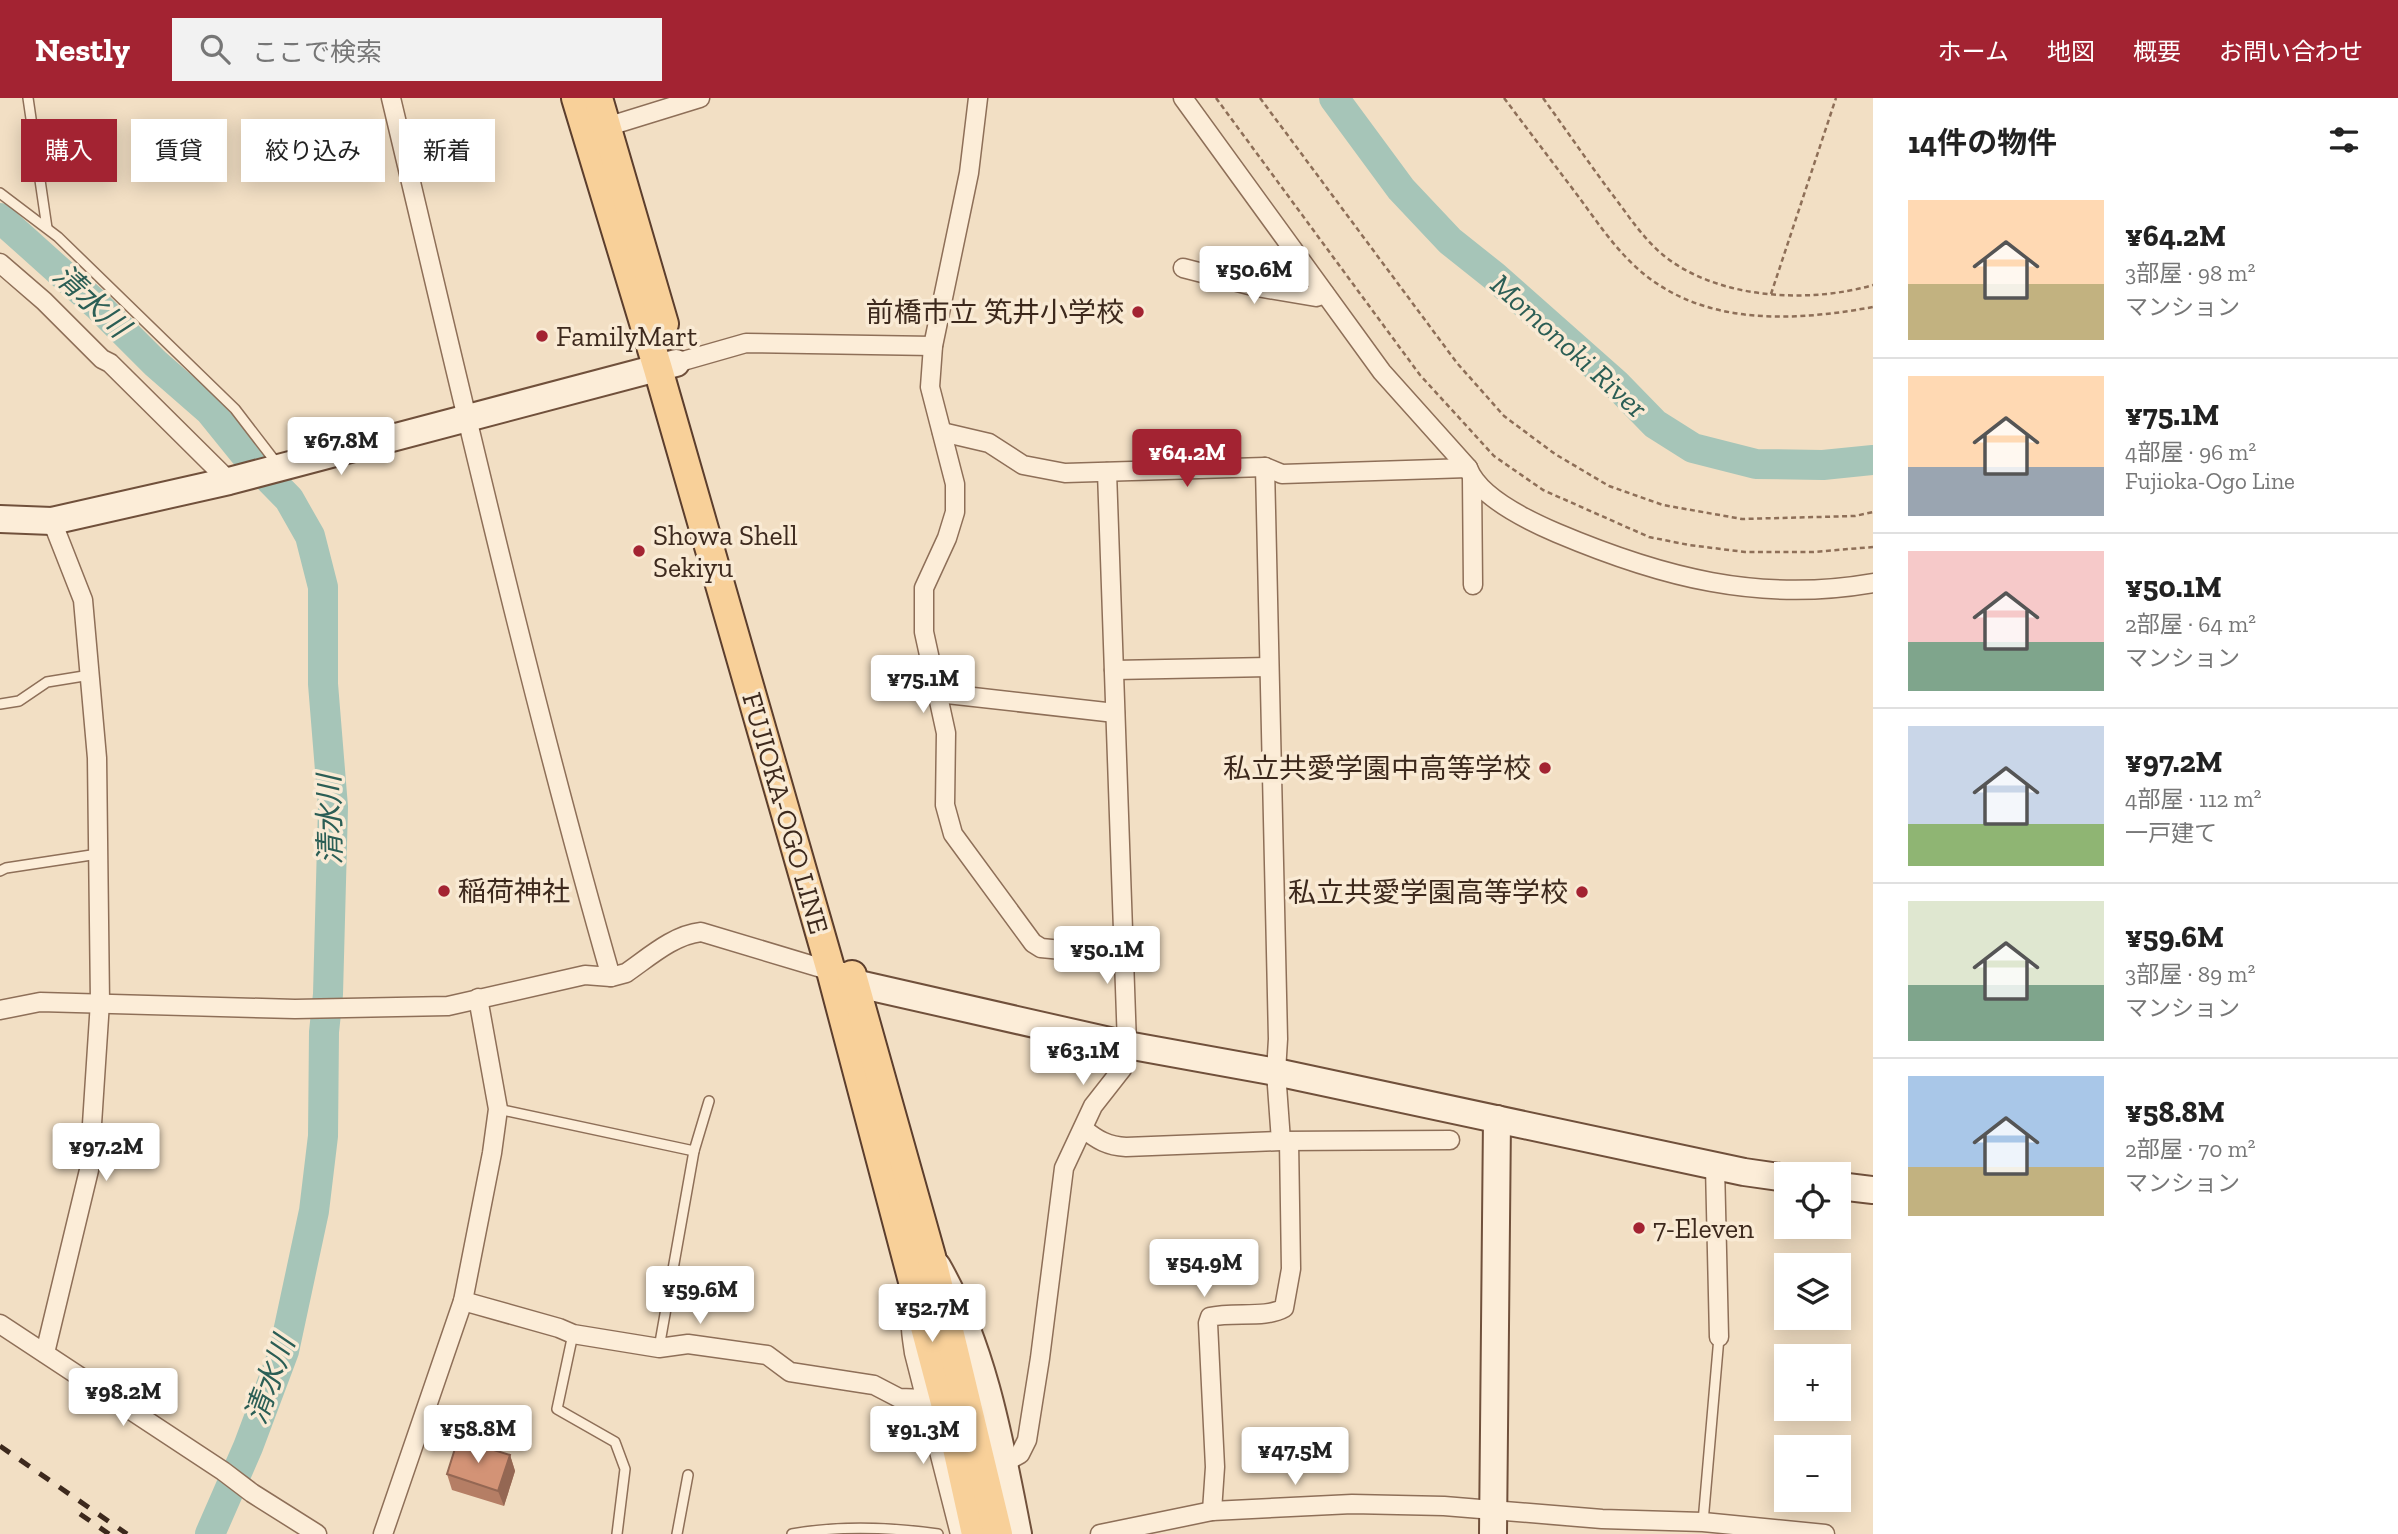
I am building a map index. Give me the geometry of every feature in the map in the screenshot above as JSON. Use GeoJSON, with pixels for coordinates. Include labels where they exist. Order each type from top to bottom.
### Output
{"type":"FeatureCollection","features":[{"type":"Feature","properties":{"kind":"main road","name":"FUJIOKA-OGO LINE"},"geometry":{"type":"LineString","coordinates":[[576,98],[667,366]]}},
{"type":"Feature","properties":{"kind":"main road","name":"FUJIOKA-OGO LINE"},"geometry":{"type":"LineString","coordinates":[[598,98],[667,366],[843,977],[932,1256],[998,1534]]}},
{"type":"Feature","properties":{"kind":"main road","name":"FUJIOKA-OGO LINE"},"geometry":{"type":"LineString","coordinates":[[843,977],[976,1534]]}},
{"type":"Feature","properties":{"kind":"street"},"geometry":{"type":"LineString","coordinates":[[391,98],[467,419],[583,880],[611,977]]}},
{"type":"Feature","properties":{"kind":"street"},"geometry":{"type":"LineString","coordinates":[[606,127],[700,98]]}},
{"type":"Feature","properties":{"kind":"street"},"geometry":{"type":"LineString","coordinates":[[978,98],[969,173],[933,346],[930,387],[955,484],[955,512],[947,538],[924,588],[924,632],[946,733],[945,806],[953,834],[1037,947],[1125,956]]}},
{"type":"Feature","properties":{"kind":"street"},"geometry":{"type":"LineString","coordinates":[[1183,98],[1394,387],[1497,500],[1541,526],[1611,555],[1691,580],[1767,589],[1830,589],[1873,583]]}},
{"type":"Feature","properties":{"kind":"street"},"geometry":{"type":"LineString","coordinates":[[0,263],[44,301],[102,359],[110,363],[229,481]]}},
{"type":"Feature","properties":{"kind":"street"},"geometry":{"type":"LineString","coordinates":[[1184,268],[1256,287],[1316,297],[1325,295]]}},
{"type":"Feature","properties":{"kind":"street"},"geometry":{"type":"LineString","coordinates":[[0,519],[52,521],[229,481],[746,343],[933,346]]}},
{"type":"Feature","properties":{"kind":"street"},"geometry":{"type":"LineString","coordinates":[[943,432],[989,443],[1023,465],[1065,473],[1265,467],[1282,474],[1470,473]]}},
{"type":"Feature","properties":{"kind":"street"},"geometry":{"type":"LineString","coordinates":[[1212,1511],[1215,1467],[1208,1323],[1210,1317],[1225,1313],[1275,1313],[1284,1308],[1291,1269],[1285,1141],[1276,1072],[1278,1025],[1265,467]]}},
{"type":"Feature","properties":{"kind":"street"},"geometry":{"type":"LineString","coordinates":[[1004,1463],[1020,1454],[1027,1440],[1042,1345],[1063,1168],[1093,1106],[1122,1069],[1127,1045],[1107,472]]}},
{"type":"Feature","properties":{"kind":"street"},"geometry":{"type":"LineString","coordinates":[[1470,473],[1474,585]]}},
{"type":"Feature","properties":{"kind":"street"},"geometry":{"type":"LineString","coordinates":[[45,1353],[89,1170],[100,1002],[97,758],[83,600],[52,521]]}},
{"type":"Feature","properties":{"kind":"street"},"geometry":{"type":"LineString","coordinates":[[1114,670],[1269,667]]}},
{"type":"Feature","properties":{"kind":"street"},"geometry":{"type":"LineString","coordinates":[[938,693],[1115,713]]}},
{"type":"Feature","properties":{"kind":"street"},"geometry":{"type":"LineString","coordinates":[[0,1010],[40,1002],[295,1009],[448,1006],[585,975],[611,977],[626,973],[669,944],[701,932],[843,977],[1127,1045],[1276,1072],[1715,1166],[1774,1176]]}},
{"type":"Feature","properties":{"kind":"street"},"geometry":{"type":"LineString","coordinates":[[383,1534],[463,1301],[492,1153],[498,1109],[478,998]]}},
{"type":"Feature","properties":{"kind":"street"},"geometry":{"type":"LineString","coordinates":[[1493,1522],[1497,1119]]}},
{"type":"Feature","properties":{"kind":"street"},"geometry":{"type":"LineString","coordinates":[[1084,1129],[1102,1142],[1114,1146],[1450,1140]]}},
{"type":"Feature","properties":{"kind":"street"},"geometry":{"type":"LineString","coordinates":[[1715,1166],[1719,1337]]}},
{"type":"Feature","properties":{"kind":"street"},"geometry":{"type":"LineString","coordinates":[[1851,1187],[1873,1190]]}},
{"type":"Feature","properties":{"kind":"street"},"geometry":{"type":"LineString","coordinates":[[932,1256],[955,1297],[973,1339],[1004,1463],[1018,1534]]}},
{"type":"Feature","properties":{"kind":"street"},"geometry":{"type":"LineString","coordinates":[[918,1296],[912,1312],[911,1332],[960,1534]]}},
{"type":"Feature","properties":{"kind":"street"},"geometry":{"type":"LineString","coordinates":[[463,1301],[573,1334],[659,1348],[688,1344],[766,1354],[790,1372],[874,1385],[899,1398],[925,1394]]}},
{"type":"Feature","properties":{"kind":"street"},"geometry":{"type":"LineString","coordinates":[[0,1324],[223,1471],[251,1493],[317,1534]]}},
{"type":"Feature","properties":{"kind":"street"},"geometry":{"type":"LineString","coordinates":[[1101,1534],[1212,1511],[1352,1504],[1493,1522],[1602,1519],[1703,1522],[1825,1534]]}},
{"type":"Feature","properties":{"kind":"lane"},"geometry":{"type":"LineString","coordinates":[[28,98],[47,228]]}},
{"type":"Feature","properties":{"kind":"lane"},"geometry":{"type":"LineString","coordinates":[[0,193],[47,228],[235,409],[281,468]]}},
{"type":"Feature","properties":{"kind":"lane"},"geometry":{"type":"LineString","coordinates":[[0,704],[19,701],[47,682],[90,675]]}},
{"type":"Feature","properties":{"kind":"lane"},"geometry":{"type":"LineString","coordinates":[[0,871],[98,855]]}},
{"type":"Feature","properties":{"kind":"lane"},"geometry":{"type":"LineString","coordinates":[[659,1348],[694,1151],[709,1101]]}},
{"type":"Feature","properties":{"kind":"lane"},"geometry":{"type":"LineString","coordinates":[[498,1109],[694,1151]]}},
{"type":"Feature","properties":{"kind":"lane"},"geometry":{"type":"LineString","coordinates":[[573,1334],[557,1409],[615,1443],[625,1469],[617,1534]]}},
{"type":"Feature","properties":{"kind":"lane"},"geometry":{"type":"LineString","coordinates":[[1703,1522],[1719,1337]]}},
{"type":"Feature","properties":{"kind":"lane"},"geometry":{"type":"LineString","coordinates":[[677,1534],[688,1475]]}},
{"type":"Feature","properties":{"kind":"lane"},"geometry":{"type":"LineString","coordinates":[[792,1534],[892,1528],[938,1534]]}},
{"type":"Feature","properties":{"kind":"path"},"geometry":{"type":"LineString","coordinates":[[1216,98],[1420,375],[1494,456],[1543,490],[1649,537],[1689,545],[1745,552],[1813,552],[1873,547]]}},
{"type":"Feature","properties":{"kind":"path"},"geometry":{"type":"LineString","coordinates":[[1260,98],[1457,363],[1504,416],[1555,454],[1609,486],[1663,505],[1742,519],[1855,516],[1873,512]]}},
{"type":"Feature","properties":{"kind":"path"},"geometry":{"type":"LineString","coordinates":[[1504,98],[1607,235],[1630,262],[1656,283],[1687,300],[1729,312],[1782,317],[1832,314],[1873,307]]}},
{"type":"Feature","properties":{"kind":"path"},"geometry":{"type":"LineString","coordinates":[[1543,98],[1641,233],[1683,269],[1717,282],[1771,295],[1814,295],[1873,285]]}},
{"type":"Feature","properties":{"kind":"path"},"geometry":{"type":"LineString","coordinates":[[1771,295],[1836,98]]}},
{"type":"Feature","properties":{"kind":"building"},"geometry":{"type":"Polygon","coordinates":[[[458,1439],[510,1455],[498,1491],[447,1474],[458,1439]]]}},
{"type":"Feature","properties":{"kind":"waterway","name":"Momonoki River"},"geometry":{"type":"LineString","coordinates":[[1334,98],[1401,189],[1450,241],[1494,276],[1616,384],[1655,424],[1693,448],[1756,464],[1823,465],[1873,460]]}},
{"type":"Feature","properties":{"kind":"waterway","name":"清水川"},"geometry":{"type":"LineString","coordinates":[[0,218],[210,411],[244,453],[289,499],[310,536],[323,587],[323,684],[333,807],[328,994],[324,1032],[323,1136],[314,1211],[284,1351],[248,1447],[210,1534]]}},
{"type":"Feature","properties":{"kind":"railway"},"geometry":{"type":"LineString","coordinates":[[0,1446],[127,1534]]}},
{"type":"Feature","properties":{"kind":"railway"},"geometry":{"type":"LineString","coordinates":[[80,1514],[109,1534]]}},
{"type":"Feature","properties":{"kind":"place","name":"前橋市立 笂井小学校"},"geometry":{"type":"Point","coordinates":[1138,312]}},
{"type":"Feature","properties":{"kind":"place","name":"FamilyMart"},"geometry":{"type":"Point","coordinates":[542,336]}},
{"type":"Feature","properties":{"kind":"place","name":"Showa Shell Sekiyu"},"geometry":{"type":"Point","coordinates":[639,551]}},
{"type":"Feature","properties":{"kind":"place","name":"私立共愛学園中高等学校"},"geometry":{"type":"Point","coordinates":[1545,768]}},
{"type":"Feature","properties":{"kind":"place","name":"稲荷神社"},"geometry":{"type":"Point","coordinates":[444,891]}},
{"type":"Feature","properties":{"kind":"place","name":"私立共愛学園高等学校"},"geometry":{"type":"Point","coordinates":[1582,892]}},
{"type":"Feature","properties":{"kind":"place","name":"7-Eleven"},"geometry":{"type":"Point","coordinates":[1639,1228]}}]}
